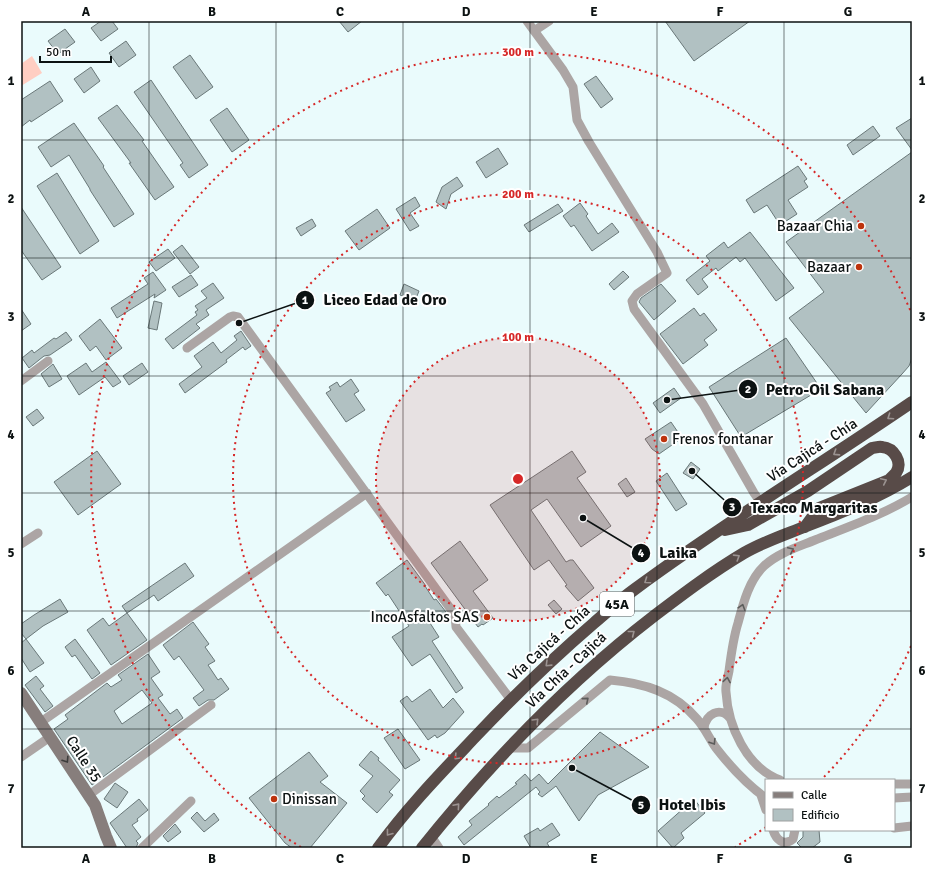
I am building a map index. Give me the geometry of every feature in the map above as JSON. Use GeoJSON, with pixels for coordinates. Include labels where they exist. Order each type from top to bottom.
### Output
{"type":"FeatureCollection","features":[{"type":"Feature","properties":{"kind":"highway","name":"Vía Cajicá - Chía"},"geometry":{"type":"LineString","coordinates":[[378,848],[401,818],[425,791],[511,700],[564,649],[634,590],[912,402]]}},
{"type":"Feature","properties":{"kind":"highway"},"geometry":{"type":"LineString","coordinates":[[720,531],[748,526],[808,491],[872,448],[882,446],[891,450],[896,456],[898,464],[896,473],[889,480],[819,508],[804,528]]}},
{"type":"Feature","properties":{"kind":"highway","name":"Vía Chía - Cajicá"},"geometry":{"type":"LineString","coordinates":[[422,848],[500,756],[561,696],[610,651],[677,598],[745,552],[874,498],[912,478]]}},
{"type":"Feature","properties":{"kind":"street"},"geometry":{"type":"LineString","coordinates":[[527,21],[563,70],[573,87],[577,120],[657,252],[666,273],[637,294],[632,302],[634,309],[704,404],[761,503]]}},
{"type":"Feature","properties":{"kind":"street"},"geometry":{"type":"LineString","coordinates":[[534,31],[549,21]]}},
{"type":"Feature","properties":{"kind":"street"},"geometry":{"type":"LineString","coordinates":[[187,348],[230,317],[238,317],[455,615],[456,627],[511,700]]}},
{"type":"Feature","properties":{"kind":"street"},"geometry":{"type":"LineString","coordinates":[[21,381],[48,361]]}},
{"type":"Feature","properties":{"kind":"street"},"geometry":{"type":"LineString","coordinates":[[41,722],[367,493]]}},
{"type":"Feature","properties":{"kind":"street"},"geometry":{"type":"LineString","coordinates":[[778,779],[752,760],[743,747],[730,718],[726,690],[735,631],[743,603],[752,584],[763,567],[771,560],[793,549],[870,518],[912,497]]}},
{"type":"Feature","properties":{"kind":"street"},"geometry":{"type":"LineString","coordinates":[[21,544],[38,533]]}},
{"type":"Feature","properties":{"kind":"street"},"geometry":{"type":"LineString","coordinates":[[508,748],[528,748],[610,680],[632,682],[649,686],[678,702],[696,718],[732,768],[764,796]]}},
{"type":"Feature","properties":{"kind":"street","name":"Calle 35"},"geometry":{"type":"LineString","coordinates":[[21,693],[95,805],[111,848]]}},
{"type":"Feature","properties":{"kind":"street"},"geometry":{"type":"LineString","coordinates":[[88,795],[211,705]]}},
{"type":"Feature","properties":{"kind":"street"},"geometry":{"type":"LineString","coordinates":[[704,728],[705,722],[709,716],[714,713],[720,712],[727,714],[730,718]]}},
{"type":"Feature","properties":{"kind":"street"},"geometry":{"type":"LineString","coordinates":[[21,758],[50,737]]}},
{"type":"Feature","properties":{"kind":"street"},"geometry":{"type":"LineString","coordinates":[[895,784],[912,784]]}},
{"type":"Feature","properties":{"kind":"street"},"geometry":{"type":"LineString","coordinates":[[895,798],[912,797]]}},
{"type":"Feature","properties":{"kind":"street"},"geometry":{"type":"LineString","coordinates":[[142,848],[191,801]]}},
{"type":"Feature","properties":{"kind":"street"},"geometry":{"type":"LineString","coordinates":[[895,828],[912,826]]}},
{"type":"Feature","properties":{"kind":"street"},"geometry":{"type":"LineString","coordinates":[[773,831],[776,837],[781,842],[786,843],[792,839],[795,831]]}},
{"type":"Feature","properties":{"kind":"street"},"geometry":{"type":"LineString","coordinates":[[431,836],[439,848]]}},
{"type":"Feature","properties":{"kind":"shaded area"},"geometry":{"type":"Polygon","coordinates":[[[32,56],[42,73],[21,86],[21,64],[32,56]]]}},
{"type":"Feature","properties":{"kind":"building"},"geometry":{"type":"Polygon","coordinates":[[[101,21],[112,21],[118,29],[101,41],[91,28],[101,21]]]}},
{"type":"Feature","properties":{"kind":"building"},"geometry":{"type":"Polygon","coordinates":[[[339,21],[362,21],[348,32],[339,21]]]}},
{"type":"Feature","properties":{"kind":"building"},"geometry":{"type":"Polygon","coordinates":[[[665,21],[750,21],[694,61],[665,21]]]}},
{"type":"Feature","properties":{"kind":"building"},"geometry":{"type":"Polygon","coordinates":[[[65,29],[75,42],[58,54],[48,41],[65,29]]]}},
{"type":"Feature","properties":{"kind":"building"},"geometry":{"type":"Polygon","coordinates":[[[126,41],[136,55],[119,67],[109,53],[126,41]]]}},
{"type":"Feature","properties":{"kind":"building"},"geometry":{"type":"Polygon","coordinates":[[[190,55],[213,87],[196,99],[173,67],[190,55]]]}},
{"type":"Feature","properties":{"kind":"building"},"geometry":{"type":"Polygon","coordinates":[[[91,67],[100,81],[84,93],[74,79],[91,67]]]}},
{"type":"Feature","properties":{"kind":"building"},"geometry":{"type":"Polygon","coordinates":[[[596,76],[613,99],[601,108],[584,84],[596,76]]]}},
{"type":"Feature","properties":{"kind":"building"},"geometry":{"type":"Polygon","coordinates":[[[151,80],[208,165],[189,178],[180,165],[183,163],[134,92],[151,80]]]}},
{"type":"Feature","properties":{"kind":"building"},"geometry":{"type":"Polygon","coordinates":[[[50,81],[63,101],[31,122],[30,120],[21,127],[21,100],[50,81]]]}},
{"type":"Feature","properties":{"kind":"building"},"geometry":{"type":"Polygon","coordinates":[[[117,105],[144,140],[142,141],[174,187],[155,200],[129,163],[131,163],[98,118],[117,105]]]}},
{"type":"Feature","properties":{"kind":"building"},"geometry":{"type":"Polygon","coordinates":[[[227,108],[249,140],[232,152],[210,120],[227,108]]]}},
{"type":"Feature","properties":{"kind":"building"},"geometry":{"type":"Polygon","coordinates":[[[912,118],[912,150],[896,128],[912,118]]]}},
{"type":"Feature","properties":{"kind":"building"},"geometry":{"type":"Polygon","coordinates":[[[74,123],[104,166],[103,167],[134,214],[114,227],[69,155],[51,167],[38,147],[74,123]]]}},
{"type":"Feature","properties":{"kind":"building"},"geometry":{"type":"Polygon","coordinates":[[[873,126],[880,136],[853,155],[847,145],[873,126]]]}},
{"type":"Feature","properties":{"kind":"building"},"geometry":{"type":"Polygon","coordinates":[[[498,148],[508,164],[486,178],[476,162],[498,148]]]}},
{"type":"Feature","properties":{"kind":"building","name":"Bazaar"},"geometry":{"type":"Polygon","coordinates":[[[912,152],[912,358],[909,366],[866,413],[789,318],[824,292],[786,242],[912,152]]]}},
{"type":"Feature","properties":{"kind":"building"},"geometry":{"type":"Polygon","coordinates":[[[798,166],[807,179],[804,181],[808,187],[788,200],[797,214],[780,225],[767,205],[754,213],[746,200],[798,166]]]}},
{"type":"Feature","properties":{"kind":"building"},"geometry":{"type":"Polygon","coordinates":[[[57,173],[99,241],[80,254],[37,186],[57,173]]]}},
{"type":"Feature","properties":{"kind":"building"},"geometry":{"type":"Polygon","coordinates":[[[457,177],[463,186],[451,194],[446,209],[436,202],[442,187],[457,177]]]}},
{"type":"Feature","properties":{"kind":"building"},"geometry":{"type":"Polygon","coordinates":[[[415,197],[420,206],[410,213],[419,226],[410,231],[396,209],[415,197]]]}},
{"type":"Feature","properties":{"kind":"building"},"geometry":{"type":"Polygon","coordinates":[[[580,203],[588,214],[586,216],[598,234],[612,223],[619,232],[592,251],[574,225],[571,227],[563,216],[580,203]]]}},
{"type":"Feature","properties":{"kind":"building"},"geometry":{"type":"Polygon","coordinates":[[[558,204],[563,211],[529,232],[524,225],[558,204]]]}},
{"type":"Feature","properties":{"kind":"building"},"geometry":{"type":"Polygon","coordinates":[[[21,207],[61,267],[42,280],[21,250],[21,207]]]}},
{"type":"Feature","properties":{"kind":"building"},"geometry":{"type":"Polygon","coordinates":[[[377,209],[390,228],[359,250],[345,231],[377,209]]]}},
{"type":"Feature","properties":{"kind":"building"},"geometry":{"type":"Polygon","coordinates":[[[312,219],[316,226],[301,236],[296,228],[312,219]]]}},
{"type":"Feature","properties":{"kind":"building"},"geometry":{"type":"Polygon","coordinates":[[[750,232],[794,288],[776,301],[745,258],[740,262],[736,257],[718,271],[716,268],[702,279],[708,287],[698,295],[686,280],[710,261],[706,256],[724,242],[728,248],[750,232]]]}},
{"type":"Feature","properties":{"kind":"building"},"geometry":{"type":"Polygon","coordinates":[[[182,245],[199,267],[190,274],[173,252],[182,245]]]}},
{"type":"Feature","properties":{"kind":"building"},"geometry":{"type":"Polygon","coordinates":[[[168,249],[175,258],[156,271],[149,262],[168,249]]]}},
{"type":"Feature","properties":{"kind":"building"},"geometry":{"type":"Polygon","coordinates":[[[623,271],[629,277],[614,290],[609,284],[623,271]]]}},
{"type":"Feature","properties":{"kind":"building"},"geometry":{"type":"Polygon","coordinates":[[[153,272],[166,290],[154,298],[155,294],[117,318],[111,308],[148,284],[144,278],[153,272]]]}},
{"type":"Feature","properties":{"kind":"building"},"geometry":{"type":"Polygon","coordinates":[[[191,275],[198,285],[179,297],[172,287],[191,275]]]}},
{"type":"Feature","properties":{"kind":"building"},"geometry":{"type":"Polygon","coordinates":[[[213,283],[224,298],[206,310],[209,315],[196,324],[200,328],[173,349],[165,339],[197,315],[195,312],[198,310],[195,306],[207,298],[201,291],[213,283]]]}},
{"type":"Feature","properties":{"kind":"building"},"geometry":{"type":"Polygon","coordinates":[[[404,284],[419,291],[415,301],[400,295],[404,284]]]}},
{"type":"Feature","properties":{"kind":"building"},"geometry":{"type":"Polygon","coordinates":[[[661,284],[676,301],[654,320],[639,302],[641,298],[661,284]]]}},
{"type":"Feature","properties":{"kind":"building"},"geometry":{"type":"Polygon","coordinates":[[[154,301],[162,303],[157,330],[148,328],[154,301]]]}},
{"type":"Feature","properties":{"kind":"building"},"geometry":{"type":"Polygon","coordinates":[[[694,308],[700,316],[704,313],[717,330],[704,340],[708,345],[683,364],[660,334],[694,308]]]}},
{"type":"Feature","properties":{"kind":"building"},"geometry":{"type":"Polygon","coordinates":[[[21,309],[31,324],[21,331],[21,309]]]}},
{"type":"Feature","properties":{"kind":"building"},"geometry":{"type":"Polygon","coordinates":[[[100,319],[122,348],[106,360],[96,346],[90,351],[79,336],[100,319]]]}},
{"type":"Feature","properties":{"kind":"building"},"geometry":{"type":"Polygon","coordinates":[[[241,331],[251,346],[245,350],[243,347],[226,360],[227,362],[185,393],[179,384],[202,367],[194,356],[213,342],[221,353],[237,340],[234,336],[241,331]]]}},
{"type":"Feature","properties":{"kind":"building"},"geometry":{"type":"Polygon","coordinates":[[[66,332],[72,340],[50,355],[44,356],[29,368],[22,358],[32,350],[34,353],[54,338],[56,339],[66,332]]]}},
{"type":"Feature","properties":{"kind":"building"},"geometry":{"type":"Polygon","coordinates":[[[786,338],[821,389],[741,437],[709,387],[786,338]]]}},
{"type":"Feature","properties":{"kind":"building"},"geometry":{"type":"Polygon","coordinates":[[[106,362],[121,382],[113,387],[105,377],[79,395],[67,376],[86,363],[92,372],[106,362]]]}},
{"type":"Feature","properties":{"kind":"building"},"geometry":{"type":"Polygon","coordinates":[[[142,363],[148,372],[129,385],[123,376],[142,363]]]}},
{"type":"Feature","properties":{"kind":"building"},"geometry":{"type":"Polygon","coordinates":[[[53,364],[62,379],[49,387],[41,374],[53,364]]]}},
{"type":"Feature","properties":{"kind":"building"},"geometry":{"type":"Polygon","coordinates":[[[351,379],[359,391],[354,394],[365,410],[346,422],[326,393],[331,390],[329,387],[337,382],[340,387],[351,379]]]}},
{"type":"Feature","properties":{"kind":"building"},"geometry":{"type":"Polygon","coordinates":[[[674,388],[681,398],[660,413],[653,403],[674,388]]]}},
{"type":"Feature","properties":{"kind":"building"},"geometry":{"type":"Polygon","coordinates":[[[37,409],[44,418],[33,426],[26,417],[37,409]]]}},
{"type":"Feature","properties":{"kind":"building","name":"Frenos fontanar"},"geometry":{"type":"Polygon","coordinates":[[[671,422],[682,438],[659,454],[652,449],[645,439],[671,422]]]}},
{"type":"Feature","properties":{"kind":"building"},"geometry":{"type":"Polygon","coordinates":[[[97,451],[121,484],[78,515],[54,482],[97,451]]]}},
{"type":"Feature","properties":{"kind":"building"},"geometry":{"type":"Polygon","coordinates":[[[572,451],[586,472],[577,478],[611,526],[581,547],[547,499],[531,510],[566,562],[573,560],[594,588],[578,601],[565,586],[567,585],[549,560],[534,570],[490,505],[572,451]]]}},
{"type":"Feature","properties":{"kind":"building"},"geometry":{"type":"Polygon","coordinates":[[[691,462],[700,469],[693,479],[683,473],[691,462]]]}},
{"type":"Feature","properties":{"kind":"building"},"geometry":{"type":"Polygon","coordinates":[[[667,473],[687,504],[676,511],[656,481],[667,473]]]}},
{"type":"Feature","properties":{"kind":"building"},"geometry":{"type":"Polygon","coordinates":[[[626,478],[635,492],[627,497],[618,484],[626,478]]]}},
{"type":"Feature","properties":{"kind":"building"},"geometry":{"type":"Polygon","coordinates":[[[460,541],[488,580],[473,591],[493,618],[478,627],[431,563],[460,541]]]}},
{"type":"Feature","properties":{"kind":"building"},"geometry":{"type":"Polygon","coordinates":[[[407,560],[426,586],[434,600],[436,599],[446,612],[430,623],[439,637],[432,641],[463,688],[456,693],[430,654],[412,666],[392,637],[409,626],[388,594],[386,596],[376,583],[407,560]]]}},
{"type":"Feature","properties":{"kind":"building"},"geometry":{"type":"Polygon","coordinates":[[[185,563],[194,576],[158,601],[154,595],[127,613],[122,606],[185,563]]]}},
{"type":"Feature","properties":{"kind":"building"},"geometry":{"type":"Polygon","coordinates":[[[60,599],[68,612],[43,626],[26,639],[21,633],[21,624],[60,599]]]}},
{"type":"Feature","properties":{"kind":"building"},"geometry":{"type":"Polygon","coordinates":[[[554,600],[562,609],[556,614],[548,605],[554,600]]]}},
{"type":"Feature","properties":{"kind":"building"},"geometry":{"type":"Polygon","coordinates":[[[127,613],[147,640],[111,665],[87,630],[103,618],[109,626],[127,613]]]}},
{"type":"Feature","properties":{"kind":"building"},"geometry":{"type":"Polygon","coordinates":[[[193,622],[209,644],[205,647],[215,661],[208,665],[218,680],[221,678],[229,689],[214,700],[208,700],[199,706],[193,698],[204,690],[179,656],[174,660],[163,645],[193,622]]]}},
{"type":"Feature","properties":{"kind":"building"},"geometry":{"type":"Polygon","coordinates":[[[26,639],[44,663],[30,672],[21,658],[21,643],[26,639]]]}},
{"type":"Feature","properties":{"kind":"building"},"geometry":{"type":"Polygon","coordinates":[[[75,639],[100,673],[92,679],[75,655],[72,657],[65,647],[75,639]]]}},
{"type":"Feature","properties":{"kind":"building"},"geometry":{"type":"Polygon","coordinates":[[[148,654],[160,672],[151,678],[163,695],[158,698],[170,714],[177,709],[183,718],[92,785],[54,729],[68,719],[65,715],[107,683],[111,687],[122,680],[118,675],[148,654]],[[142,690],[114,711],[122,724],[152,703],[142,690]]]}},
{"type":"Feature","properties":{"kind":"building"},"geometry":{"type":"Polygon","coordinates":[[[36,676],[44,686],[40,689],[53,706],[45,712],[25,685],[36,676]]]}},
{"type":"Feature","properties":{"kind":"building"},"geometry":{"type":"Polygon","coordinates":[[[430,689],[443,708],[453,698],[464,712],[445,733],[437,738],[435,735],[428,740],[400,701],[407,696],[412,702],[430,689]]]}},
{"type":"Feature","properties":{"kind":"building"},"geometry":{"type":"Polygon","coordinates":[[[398,729],[420,760],[405,769],[384,738],[398,729]]]}},
{"type":"Feature","properties":{"kind":"building"},"geometry":{"type":"Polygon","coordinates":[[[600,732],[649,767],[598,795],[579,821],[556,786],[542,797],[538,794],[540,792],[536,787],[464,845],[458,837],[472,825],[469,821],[489,805],[488,804],[497,796],[499,798],[517,784],[515,783],[525,774],[531,781],[539,774],[548,784],[600,732]]]}},
{"type":"Feature","properties":{"kind":"building"},"geometry":{"type":"Polygon","coordinates":[[[371,751],[379,758],[378,760],[400,780],[389,792],[393,795],[377,813],[362,799],[365,796],[360,791],[373,776],[359,765],[371,751]]]}},
{"type":"Feature","properties":{"kind":"building","name":"Dinissan"},"geometry":{"type":"Polygon","coordinates":[[[309,752],[328,776],[320,782],[347,803],[310,848],[292,848],[285,843],[249,798],[309,752]]]}},
{"type":"Feature","properties":{"kind":"building"},"geometry":{"type":"Polygon","coordinates":[[[115,783],[128,792],[117,808],[104,799],[115,783]]]}},
{"type":"Feature","properties":{"kind":"building"},"geometry":{"type":"Polygon","coordinates":[[[139,799],[148,810],[132,825],[141,837],[136,841],[138,843],[136,848],[127,848],[110,823],[139,799]]]}},
{"type":"Feature","properties":{"kind":"building"},"geometry":{"type":"Polygon","coordinates":[[[694,799],[705,813],[681,833],[684,838],[673,848],[658,831],[694,799]]]}},
{"type":"Feature","properties":{"kind":"building"},"geometry":{"type":"Polygon","coordinates":[[[197,812],[205,821],[214,813],[219,820],[204,832],[191,818],[197,812]]]}},
{"type":"Feature","properties":{"kind":"building"},"geometry":{"type":"Polygon","coordinates":[[[552,823],[560,835],[547,843],[550,848],[531,848],[524,836],[538,828],[540,831],[552,823]]]}},
{"type":"Feature","properties":{"kind":"building"},"geometry":{"type":"Polygon","coordinates":[[[175,824],[181,832],[168,842],[163,836],[175,824]]]}},
{"type":"Feature","properties":{"kind":"building"},"geometry":{"type":"Polygon","coordinates":[[[803,831],[819,831],[820,842],[812,848],[802,848],[797,843],[803,837],[803,831]]]}},
{"type":"Feature","properties":{"kind":"place","name":"Bazaar Chia"},"geometry":{"type":"Point","coordinates":[861,226]}},
{"type":"Feature","properties":{"kind":"place","name":"Bazaar"},"geometry":{"type":"Point","coordinates":[859,267]}},
{"type":"Feature","properties":{"kind":"place","name":"Liceo Edad de Oro"},"geometry":{"type":"Point","coordinates":[239,323]}},
{"type":"Feature","properties":{"kind":"place","name":"Petro-Oil Sabana"},"geometry":{"type":"Point","coordinates":[667,400]}},
{"type":"Feature","properties":{"kind":"place","name":"Frenos fontanar"},"geometry":{"type":"Point","coordinates":[664,439]}},
{"type":"Feature","properties":{"kind":"place","name":"Texaco Margaritas"},"geometry":{"type":"Point","coordinates":[692,471]}},
{"type":"Feature","properties":{"kind":"place","name":"Laika"},"geometry":{"type":"Point","coordinates":[583,518]}},
{"type":"Feature","properties":{"kind":"place","name":"IncoAsfaltos SAS"},"geometry":{"type":"Point","coordinates":[487,617]}},
{"type":"Feature","properties":{"kind":"place","name":"Hotel Ibis"},"geometry":{"type":"Point","coordinates":[572,768]}},
{"type":"Feature","properties":{"kind":"place","name":"Dinissan"},"geometry":{"type":"Point","coordinates":[274,799]}}]}
